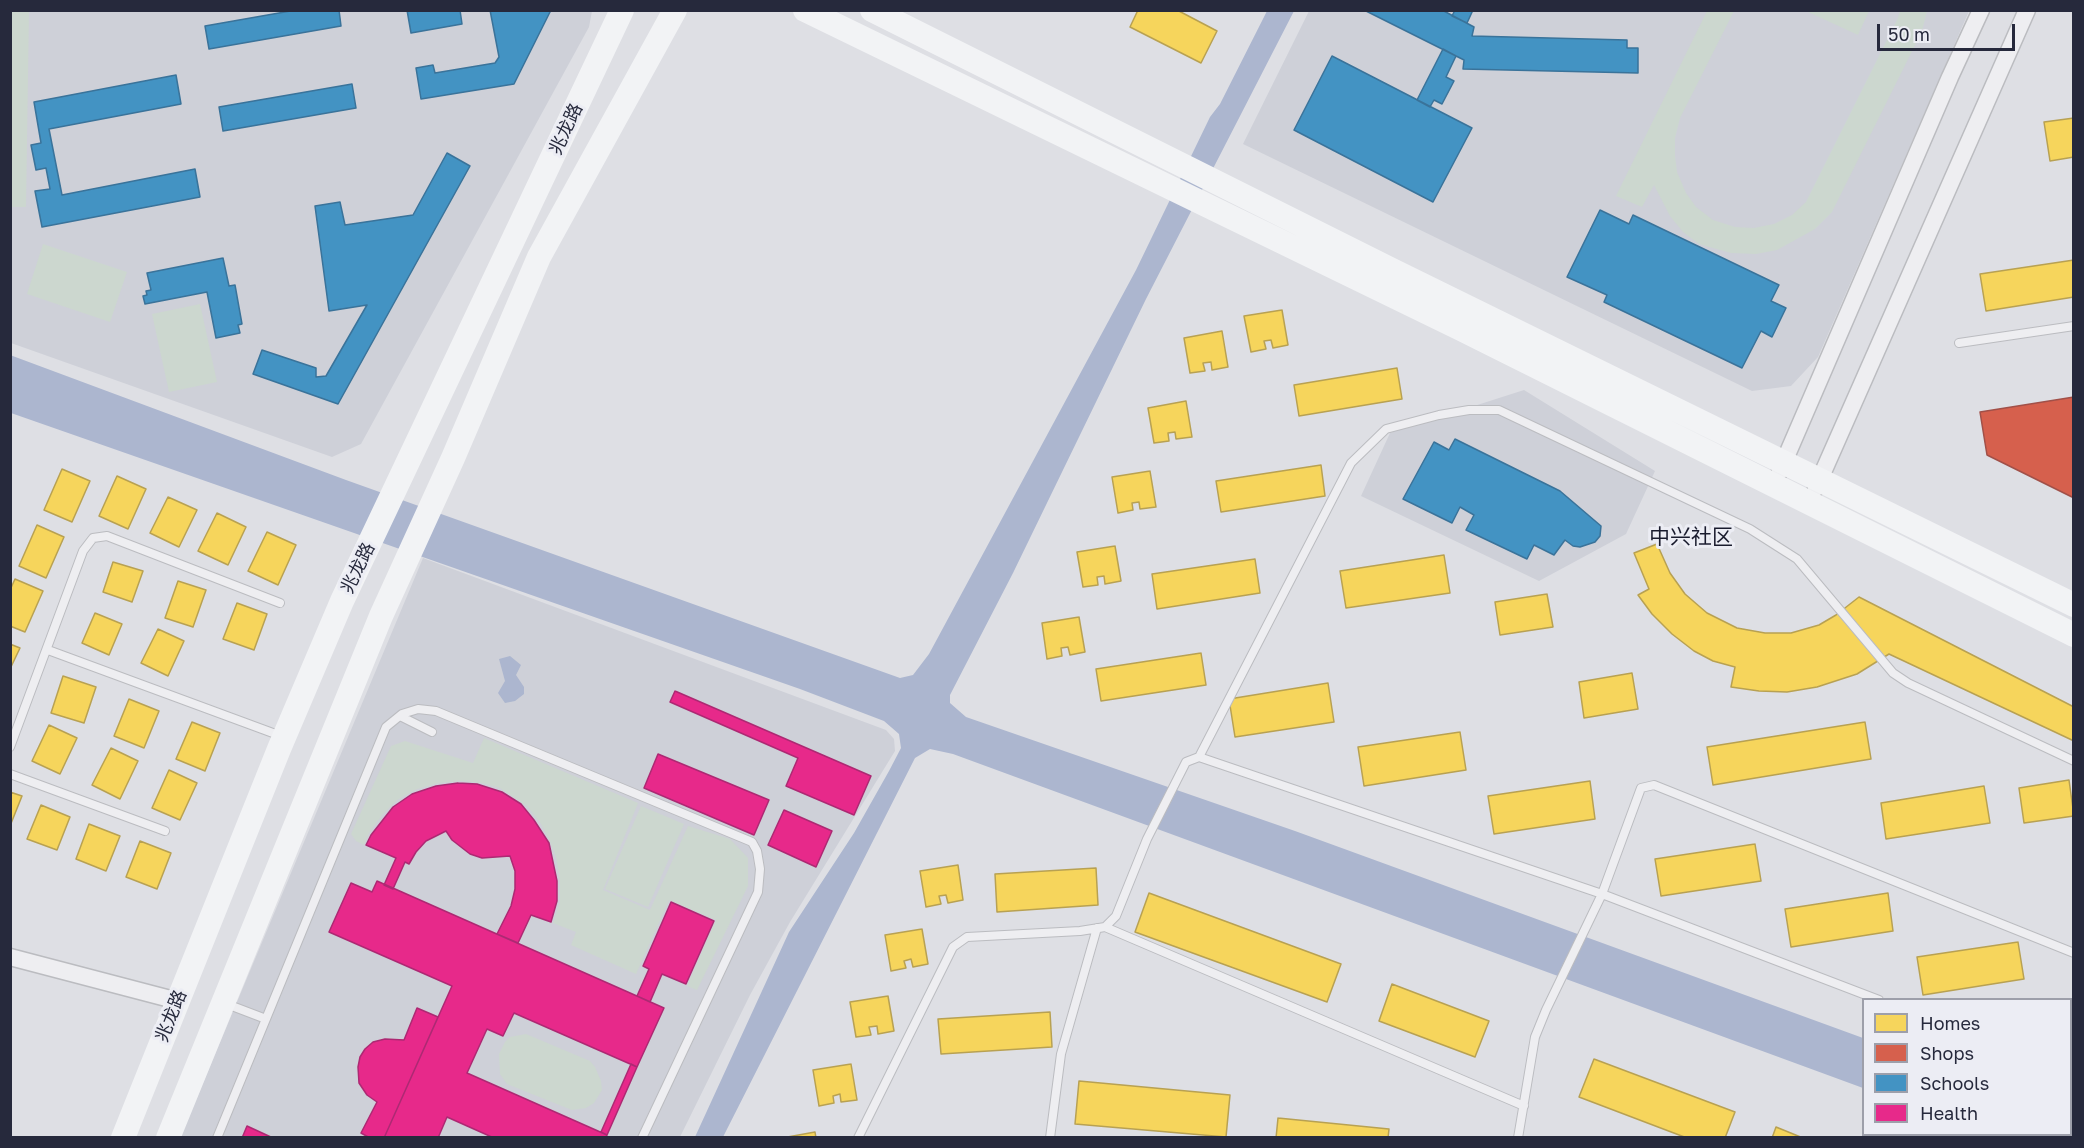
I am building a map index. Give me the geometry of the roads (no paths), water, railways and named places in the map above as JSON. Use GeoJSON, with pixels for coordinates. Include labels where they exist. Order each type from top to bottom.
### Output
{"type":"FeatureCollection","features":[{"type":"Feature","properties":{"kind":"street","name":"兆龙路"},"geometry":{"type":"LineString","coordinates":[[123,1137],[284,737],[342,601],[622,10]]}},
{"type":"Feature","properties":{"kind":"street","name":"兆龙路"},"geometry":{"type":"LineString","coordinates":[[223,1003],[381,616],[453,458],[539,257],[675,10]]}},
{"type":"Feature","properties":{"kind":"street"},"geometry":{"type":"LineString","coordinates":[[805,10],[1176,176],[1211,180],[2073,605]]}},
{"type":"Feature","properties":{"kind":"street"},"geometry":{"type":"LineString","coordinates":[[872,10],[1176,176],[1200,202],[1461,329],[2073,635]]}},
{"type":"Feature","properties":{"kind":"street"},"geometry":{"type":"LineString","coordinates":[[1774,485],[1981,10]]}},
{"type":"Feature","properties":{"kind":"street"},"geometry":{"type":"LineString","coordinates":[[1809,503],[2027,10]]}},
{"type":"Feature","properties":{"kind":"street"},"geometry":{"type":"LineString","coordinates":[[10,957],[178,1001]]}},
{"type":"Feature","properties":{"kind":"street"},"geometry":{"type":"LineString","coordinates":[[168,1137],[223,1003]]}},
{"type":"Feature","properties":{"kind":"lane"},"geometry":{"type":"LineString","coordinates":[[1959,343],[2073,326]]}},
{"type":"Feature","properties":{"kind":"lane"},"geometry":{"type":"LineString","coordinates":[[1199,757],[1351,463],[1386,429],[1438,415],[1499,410],[1750,529],[1797,559],[1893,673],[1908,683],[2073,761]]}},
{"type":"Feature","properties":{"kind":"lane"},"geometry":{"type":"LineString","coordinates":[[10,747],[83,551],[93,538],[107,536],[280,603]]}},
{"type":"Feature","properties":{"kind":"lane"},"geometry":{"type":"LineString","coordinates":[[48,650],[284,737]]}},
{"type":"Feature","properties":{"kind":"lane"},"geometry":{"type":"LineString","coordinates":[[217,1137],[386,727],[400,716],[418,709],[436,711],[752,842],[757,851],[759,892],[642,1137]]}},
{"type":"Feature","properties":{"kind":"lane"},"geometry":{"type":"LineString","coordinates":[[400,716],[432,732]]}},
{"type":"Feature","properties":{"kind":"lane"},"geometry":{"type":"LineString","coordinates":[[858,1137],[953,947],[968,937],[1101,928],[1116,916],[1147,839],[1185,762],[1199,757],[1602,894],[1877,998]]}},
{"type":"Feature","properties":{"kind":"lane"},"geometry":{"type":"LineString","coordinates":[[10,774],[165,831]]}},
{"type":"Feature","properties":{"kind":"lane"},"geometry":{"type":"LineString","coordinates":[[1518,1137],[1536,1037],[1546,1010],[1602,894],[1641,788],[1654,785],[2073,953]]}},
{"type":"Feature","properties":{"kind":"lane"},"geometry":{"type":"LineString","coordinates":[[1101,928],[1524,1106]]}},
{"type":"Feature","properties":{"kind":"lane"},"geometry":{"type":"LineString","coordinates":[[1050,1137],[1061,1054],[1101,928]]}},
{"type":"Feature","properties":{"kind":"lane"},"geometry":{"type":"LineString","coordinates":[[223,1003],[266,1019]]}},
{"type":"Feature","properties":{"kind":"water"},"geometry":{"type":"Polygon","coordinates":[[[1267,11],[1294,11],[1146,299],[1013,573],[950,695],[950,703],[966,717],[1295,831],[1862,1038],[1862,1088],[953,754],[930,749],[915,758],[723,1137],[695,1137],[789,932],[854,833],[889,771],[901,748],[899,734],[884,721],[800,689],[11,413],[10,355],[346,480],[900,678],[913,675],[929,654],[1136,270],[1210,117],[1220,104],[1267,11]]]}},
{"type":"Feature","properties":{"kind":"water"},"geometry":{"type":"Polygon","coordinates":[[[510,656],[521,665],[516,675],[524,687],[524,694],[515,701],[505,703],[498,693],[505,681],[499,659],[510,656]]]}},
{"type":"Feature","properties":{"kind":"district","name":"中兴社区"},"geometry":{"type":"Point","coordinates":[1691,537]}}]}
